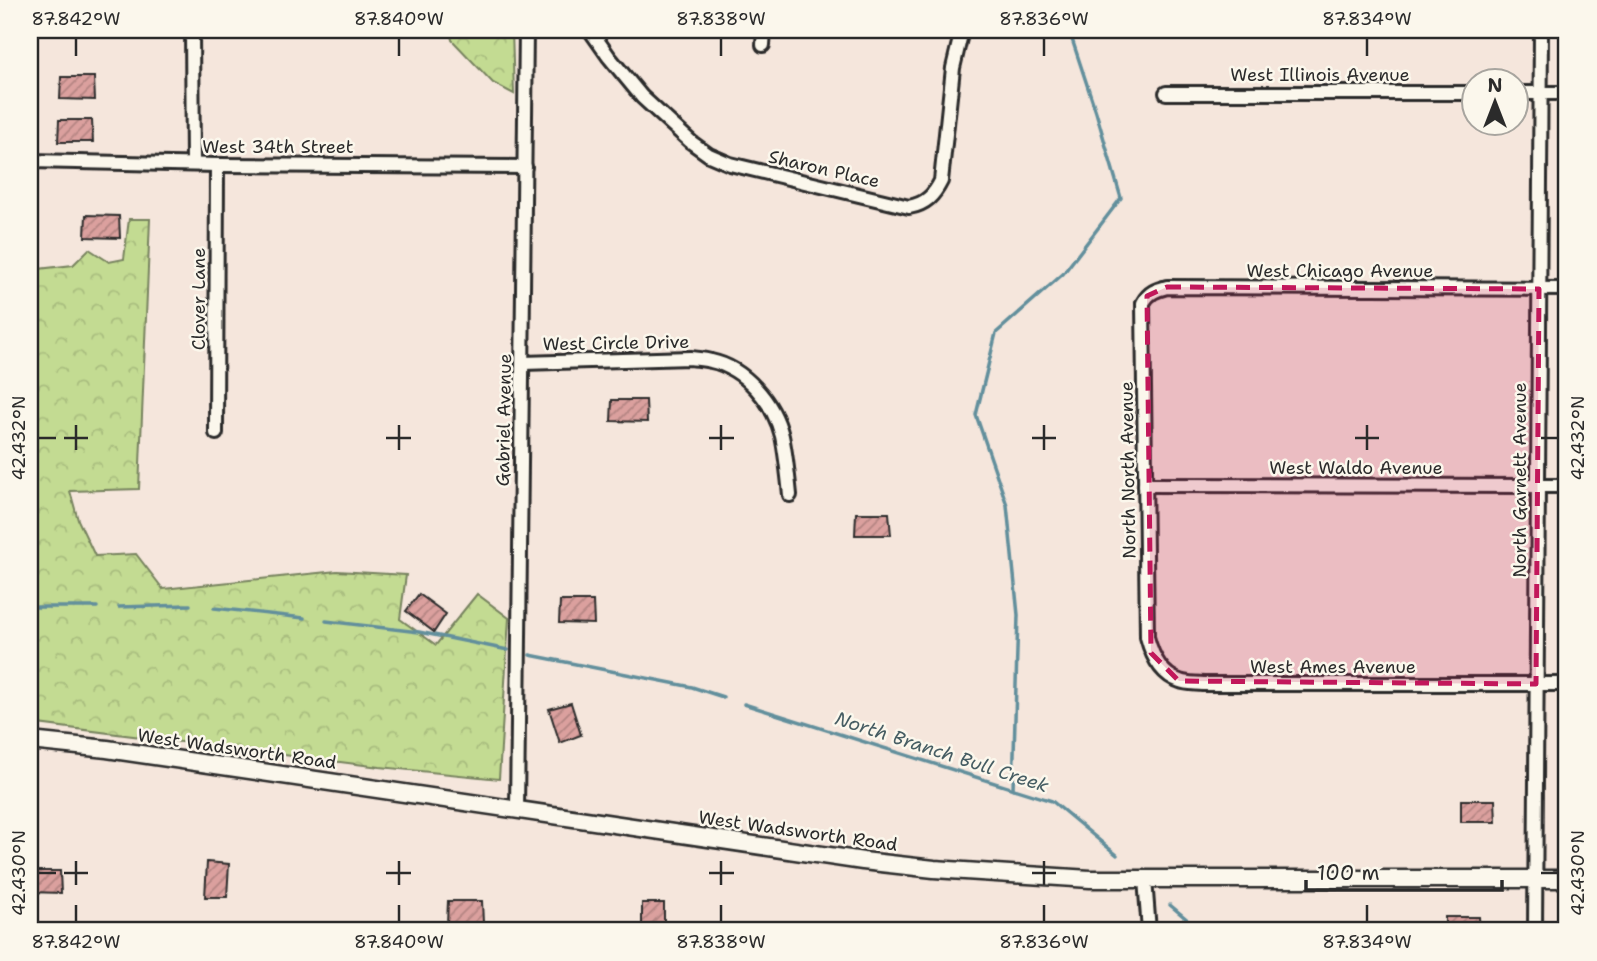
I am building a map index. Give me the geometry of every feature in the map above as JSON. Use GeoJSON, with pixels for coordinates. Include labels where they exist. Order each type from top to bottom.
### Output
{"type":"FeatureCollection","features":[{"type":"Feature","properties":{"kind":"main road","name":"West Wadsworth Road"},"geometry":{"type":"LineString","coordinates":[[30,741],[107,749],[875,863],[934,869],[1090,880],[1567,879]]}},
{"type":"Feature","properties":{"kind":"street"},"geometry":{"type":"LineString","coordinates":[[192,30],[193,164]]}},
{"type":"Feature","properties":{"kind":"street","name":"Gabriel Avenue"},"geometry":{"type":"LineString","coordinates":[[517,810],[526,30]]}},
{"type":"Feature","properties":{"kind":"street","name":"Sharon Place"},"geometry":{"type":"LineString","coordinates":[[590,30],[642,97],[709,155],[730,164],[909,207],[918,206],[928,200],[941,181],[953,68],[962,30]]}},
{"type":"Feature","properties":{"kind":"street"},"geometry":{"type":"LineString","coordinates":[[763,45],[764,30]]}},
{"type":"Feature","properties":{"kind":"street","name":"North Garnett Avenue"},"geometry":{"type":"LineString","coordinates":[[1535,931],[1541,30]]}},
{"type":"Feature","properties":{"kind":"street","name":"West Illinois Avenue"},"geometry":{"type":"LineString","coordinates":[[1166,93],[1460,93]]}},
{"type":"Feature","properties":{"kind":"street"},"geometry":{"type":"LineString","coordinates":[[1530,93],[1567,93]]}},
{"type":"Feature","properties":{"kind":"street","name":"West 34th Street"},"geometry":{"type":"LineString","coordinates":[[30,161],[525,167]]}},
{"type":"Feature","properties":{"kind":"street","name":"Clover Lane"},"geometry":{"type":"LineString","coordinates":[[216,433],[217,165]]}},
{"type":"Feature","properties":{"kind":"street","name":"West Chicago Avenue"},"geometry":{"type":"LineString","coordinates":[[1144,328],[1143,303],[1147,296],[1154,290],[1167,288],[1567,289]]}},
{"type":"Feature","properties":{"kind":"street","name":"North North Avenue"},"geometry":{"type":"LineString","coordinates":[[1144,328],[1147,613]]}},
{"type":"Feature","properties":{"kind":"street","name":"West Circle Drive"},"geometry":{"type":"LineString","coordinates":[[523,363],[690,358],[713,361],[732,369],[748,380],[761,394],[775,416],[782,435],[790,495]]}},
{"type":"Feature","properties":{"kind":"street","name":"West Waldo Avenue"},"geometry":{"type":"LineString","coordinates":[[1145,485],[1567,486]]}},
{"type":"Feature","properties":{"kind":"street","name":"West Ames Avenue"},"geometry":{"type":"LineString","coordinates":[[1147,613],[1147,638],[1151,653],[1157,664],[1180,681],[1203,684],[1567,684]]}},
{"type":"Feature","properties":{"kind":"street"},"geometry":{"type":"LineString","coordinates":[[1145,880],[1149,931]]}},
{"type":"Feature","properties":{"kind":"highlighted area"},"geometry":{"type":"Polygon","coordinates":[[[1167,287],[1539,289],[1536,684],[1179,681],[1151,653],[1147,296],[1167,287]]]}},
{"type":"Feature","properties":{"kind":"green space"},"geometry":{"type":"Polygon","coordinates":[[[450,30],[512,30],[514,94],[493,83],[452,40],[450,30]]]}},
{"type":"Feature","properties":{"kind":"green space"},"geometry":{"type":"Polygon","coordinates":[[[129,219],[150,219],[139,489],[70,491],[78,520],[95,556],[136,554],[163,589],[337,571],[406,575],[400,619],[436,645],[477,594],[509,618],[499,779],[380,767],[30,723],[30,270],[73,265],[89,249],[109,262],[124,259],[129,219]]]}},
{"type":"Feature","properties":{"kind":"building"},"geometry":{"type":"Polygon","coordinates":[[[61,77],[94,77],[95,100],[60,99],[61,77]]]}},
{"type":"Feature","properties":{"kind":"building"},"geometry":{"type":"Polygon","coordinates":[[[59,120],[92,120],[93,142],[58,142],[59,120]]]}},
{"type":"Feature","properties":{"kind":"building"},"geometry":{"type":"Polygon","coordinates":[[[86,215],[119,216],[120,238],[85,237],[86,215]]]}},
{"type":"Feature","properties":{"kind":"building"},"geometry":{"type":"Polygon","coordinates":[[[612,400],[646,400],[647,422],[611,421],[612,400]]]}},
{"type":"Feature","properties":{"kind":"building"},"geometry":{"type":"Polygon","coordinates":[[[856,513],[889,513],[891,535],[855,535],[856,513]]]}},
{"type":"Feature","properties":{"kind":"building"},"geometry":{"type":"Polygon","coordinates":[[[419,594],[446,614],[434,632],[406,611],[419,594]]]}},
{"type":"Feature","properties":{"kind":"building"},"geometry":{"type":"Polygon","coordinates":[[[560,601],[593,601],[594,624],[559,623],[560,601]]]}},
{"type":"Feature","properties":{"kind":"building"},"geometry":{"type":"Polygon","coordinates":[[[571,703],[581,735],[560,743],[549,709],[571,703]]]}},
{"type":"Feature","properties":{"kind":"building"},"geometry":{"type":"Polygon","coordinates":[[[1461,800],[1495,800],[1496,822],[1461,822],[1461,800]]]}},
{"type":"Feature","properties":{"kind":"building"},"geometry":{"type":"Polygon","coordinates":[[[207,862],[229,864],[227,897],[205,897],[207,862]]]}},
{"type":"Feature","properties":{"kind":"building"},"geometry":{"type":"Polygon","coordinates":[[[30,871],[60,871],[61,893],[30,892],[30,871]]]}},
{"type":"Feature","properties":{"kind":"building"},"geometry":{"type":"Polygon","coordinates":[[[448,901],[482,901],[483,923],[447,923],[448,901]]]}},
{"type":"Feature","properties":{"kind":"building"},"geometry":{"type":"Polygon","coordinates":[[[642,903],[664,903],[664,931],[642,931],[642,903]]]}},
{"type":"Feature","properties":{"kind":"building"},"geometry":{"type":"Polygon","coordinates":[[[1445,917],[1479,917],[1480,931],[1445,931],[1445,917]]]}},
{"type":"Feature","properties":{"kind":"waterway"},"geometry":{"type":"LineString","coordinates":[[1013,789],[1018,615],[1007,505],[976,415],[996,333],[1063,274],[1121,198],[1069,30]]}},
{"type":"Feature","properties":{"kind":"waterway","name":"North Branch Bull Creek"},"geometry":{"type":"LineString","coordinates":[[119,607],[190,605]]}},
{"type":"Feature","properties":{"kind":"waterway","name":"North Branch Bull Creek"},"geometry":{"type":"LineString","coordinates":[[30,607],[97,607]]}},
{"type":"Feature","properties":{"kind":"waterway","name":"North Branch Bull Creek"},"geometry":{"type":"LineString","coordinates":[[214,608],[304,618]]}},
{"type":"Feature","properties":{"kind":"waterway","name":"North Branch Bull Creek"},"geometry":{"type":"LineString","coordinates":[[326,621],[419,632],[508,650]]}},
{"type":"Feature","properties":{"kind":"waterway","name":"North Branch Bull Creek"},"geometry":{"type":"LineString","coordinates":[[530,655],[692,687],[723,697]]}},
{"type":"Feature","properties":{"kind":"waterway","name":"North Branch Bull Creek"},"geometry":{"type":"LineString","coordinates":[[744,704],[1052,801],[1117,855]]}},
{"type":"Feature","properties":{"kind":"waterway","name":"North Branch Bull Creek"},"geometry":{"type":"LineString","coordinates":[[1170,905],[1201,931]]}}]}
